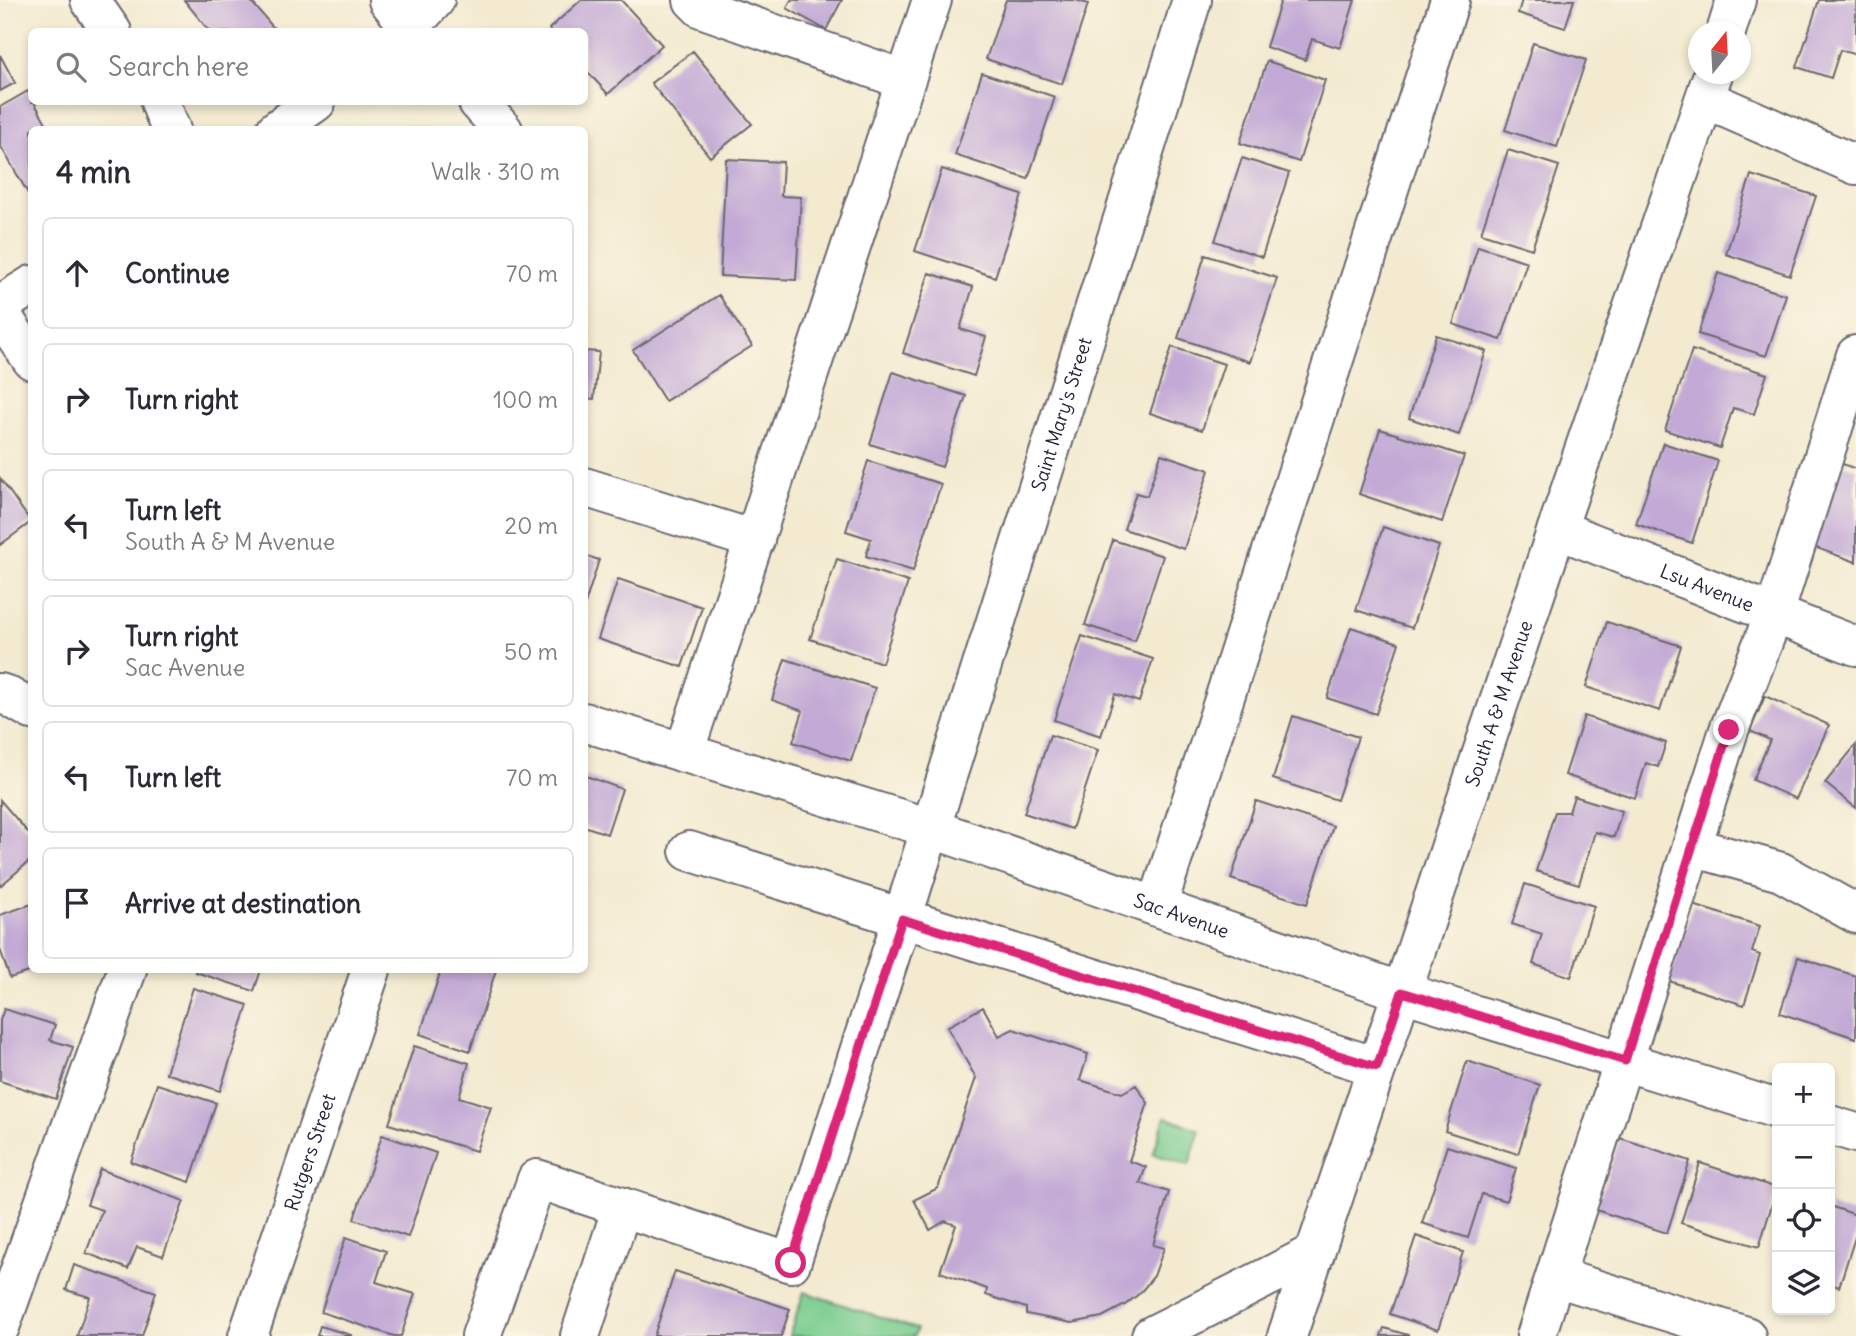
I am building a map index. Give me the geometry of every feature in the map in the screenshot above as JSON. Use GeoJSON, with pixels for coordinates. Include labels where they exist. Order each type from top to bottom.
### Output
{"type":"FeatureCollection","features":[{"type":"Feature","properties":{"kind":"street"},"geometry":{"type":"LineString","coordinates":[[90,0],[109,28]]}},
{"type":"Feature","properties":{"kind":"street"},"geometry":{"type":"LineString","coordinates":[[693,0],[701,8],[905,79]]}},
{"type":"Feature","properties":{"kind":"street"},"geometry":{"type":"LineString","coordinates":[[684,753],[932,0]]}},
{"type":"Feature","properties":{"kind":"street","name":"Saint Mary's Street"},"geometry":{"type":"LineString","coordinates":[[622,1207],[791,1263],[1192,0]]}},
{"type":"Feature","properties":{"kind":"street"},"geometry":{"type":"LineString","coordinates":[[1157,907],[1450,0]]}},
{"type":"Feature","properties":{"kind":"street"},"geometry":{"type":"LineString","coordinates":[[1729,21],[1736,0]]}},
{"type":"Feature","properties":{"kind":"street"},"geometry":{"type":"LineString","coordinates":[[1709,86],[1856,165]]}},
{"type":"Feature","properties":{"kind":"street","name":"South A & M Avenue"},"geometry":{"type":"LineString","coordinates":[[1287,1336],[1557,529],[1709,86]]}},
{"type":"Feature","properties":{"kind":"street"},"geometry":{"type":"LineString","coordinates":[[161,105],[169,126]]}},
{"type":"Feature","properties":{"kind":"street"},"geometry":{"type":"LineString","coordinates":[[282,126],[312,105]]}},
{"type":"Feature","properties":{"kind":"street"},"geometry":{"type":"LineString","coordinates":[[481,105],[499,126]]}},
{"type":"Feature","properties":{"kind":"street"},"geometry":{"type":"LineString","coordinates":[[0,306],[28,288]]}},
{"type":"Feature","properties":{"kind":"street"},"geometry":{"type":"LineString","coordinates":[[0,313],[28,354]]}},
{"type":"Feature","properties":{"kind":"street"},"geometry":{"type":"LineString","coordinates":[[1536,1336],[1729,730],[1774,614],[1854,368]]}},
{"type":"Feature","properties":{"kind":"street"},"geometry":{"type":"LineString","coordinates":[[588,487],[755,540]]}},
{"type":"Feature","properties":{"kind":"street","name":"Lsu Avenue"},"geometry":{"type":"LineString","coordinates":[[1557,529],[1856,646]]}},
{"type":"Feature","properties":{"kind":"street"},"geometry":{"type":"LineString","coordinates":[[0,693],[28,708]]}},
{"type":"Feature","properties":{"kind":"street","name":"Sac Avenue"},"geometry":{"type":"LineString","coordinates":[[588,723],[930,828],[1402,992],[1772,1106]]}},
{"type":"Feature","properties":{"kind":"street"},"geometry":{"type":"LineString","coordinates":[[1693,847],[1781,872],[1856,914]]}},
{"type":"Feature","properties":{"kind":"street"},"geometry":{"type":"LineString","coordinates":[[690,851],[1377,1067]]}},
{"type":"Feature","properties":{"kind":"street"},"geometry":{"type":"LineString","coordinates":[[0,1327],[15,1243],[126,973]]}},
{"type":"Feature","properties":{"kind":"street","name":"Rutgers Street"},"geometry":{"type":"LineString","coordinates":[[248,1336],[370,973]]}},
{"type":"Feature","properties":{"kind":"street"},"geometry":{"type":"LineString","coordinates":[[1833,1126],[1856,1133]]}},
{"type":"Feature","properties":{"kind":"street"},"geometry":{"type":"LineString","coordinates":[[481,1336],[537,1179],[622,1207],[580,1336]]}},
{"type":"Feature","properties":{"kind":"street"},"geometry":{"type":"LineString","coordinates":[[1151,1336],[1315,1252]]}},
{"type":"Feature","properties":{"kind":"street"},"geometry":{"type":"LineString","coordinates":[[1556,1277],[1746,1336]]}},
{"type":"Feature","properties":{"kind":"green space"},"geometry":{"type":"Polygon","coordinates":[[[1165,1117],[1200,1130],[1189,1165],[1153,1154],[1165,1117]]]}},
{"type":"Feature","properties":{"kind":"green space"},"geometry":{"type":"Polygon","coordinates":[[[804,1292],[917,1329],[914,1336],[789,1336],[804,1292]]]}},
{"type":"Feature","properties":{"kind":"building"},"geometry":{"type":"Polygon","coordinates":[[[184,0],[250,0],[274,28],[207,28],[184,0]]]}},
{"type":"Feature","properties":{"kind":"building"},"geometry":{"type":"Polygon","coordinates":[[[581,0],[621,0],[662,45],[608,94],[588,72],[588,28],[550,28],[581,0]]]}},
{"type":"Feature","properties":{"kind":"building"},"geometry":{"type":"Polygon","coordinates":[[[791,0],[842,0],[826,30],[787,8],[791,0]]]}},
{"type":"Feature","properties":{"kind":"building"},"geometry":{"type":"Polygon","coordinates":[[[1006,0],[1076,0],[1088,4],[1062,84],[986,59],[1006,0]]]}},
{"type":"Feature","properties":{"kind":"building"},"geometry":{"type":"Polygon","coordinates":[[[1281,0],[1355,0],[1340,48],[1312,39],[1305,60],[1266,47],[1281,0]]]}},
{"type":"Feature","properties":{"kind":"building"},"geometry":{"type":"Polygon","coordinates":[[[1522,0],[1574,0],[1565,28],[1518,13],[1522,0]]]}},
{"type":"Feature","properties":{"kind":"building"},"geometry":{"type":"Polygon","coordinates":[[[1819,0],[1856,0],[1856,55],[1840,50],[1831,78],[1797,67],[1819,0]]]}},
{"type":"Feature","properties":{"kind":"building"},"geometry":{"type":"Polygon","coordinates":[[[1533,43],[1586,60],[1557,147],[1505,130],[1533,43]]]}},
{"type":"Feature","properties":{"kind":"building"},"geometry":{"type":"Polygon","coordinates":[[[693,51],[752,124],[710,157],[651,83],[693,51]]]}},
{"type":"Feature","properties":{"kind":"building"},"geometry":{"type":"Polygon","coordinates":[[[0,55],[15,83],[0,91],[0,55]]]}},
{"type":"Feature","properties":{"kind":"building"},"geometry":{"type":"Polygon","coordinates":[[[1267,61],[1325,80],[1299,162],[1240,143],[1267,61]]]}},
{"type":"Feature","properties":{"kind":"building"},"geometry":{"type":"Polygon","coordinates":[[[982,73],[1055,97],[1028,179],[955,155],[982,73]]]}},
{"type":"Feature","properties":{"kind":"building"},"geometry":{"type":"Polygon","coordinates":[[[28,91],[28,105],[36,105],[48,126],[28,126],[28,193],[0,145],[0,107],[28,91]]]}},
{"type":"Feature","properties":{"kind":"building"},"geometry":{"type":"Polygon","coordinates":[[[1508,150],[1559,166],[1532,249],[1481,233],[1508,150]]]}},
{"type":"Feature","properties":{"kind":"building"},"geometry":{"type":"Polygon","coordinates":[[[1242,158],[1289,173],[1262,257],[1215,241],[1242,158]]]}},
{"type":"Feature","properties":{"kind":"building"},"geometry":{"type":"Polygon","coordinates":[[[726,159],[783,162],[781,196],[801,197],[796,280],[720,276],[726,159]]]}},
{"type":"Feature","properties":{"kind":"building"},"geometry":{"type":"Polygon","coordinates":[[[942,169],[1022,195],[995,277],[915,251],[942,169]]]}},
{"type":"Feature","properties":{"kind":"building"},"geometry":{"type":"Polygon","coordinates":[[[1751,175],[1816,196],[1790,275],[1726,254],[1751,175]]]}},
{"type":"Feature","properties":{"kind":"building"},"geometry":{"type":"Polygon","coordinates":[[[1478,246],[1527,262],[1501,340],[1453,324],[1478,246]]]}},
{"type":"Feature","properties":{"kind":"building"},"geometry":{"type":"Polygon","coordinates":[[[1205,255],[1277,278],[1250,362],[1178,338],[1205,255]]]}},
{"type":"Feature","properties":{"kind":"building"},"geometry":{"type":"Polygon","coordinates":[[[929,273],[973,287],[960,329],[986,337],[974,376],[903,353],[929,273]]]}},
{"type":"Feature","properties":{"kind":"building"},"geometry":{"type":"Polygon","coordinates":[[[1718,273],[1786,295],[1766,356],[1698,334],[1718,273]]]}},
{"type":"Feature","properties":{"kind":"building"},"geometry":{"type":"Polygon","coordinates":[[[719,295],[752,346],[665,401],[633,350],[719,295]]]}},
{"type":"Feature","properties":{"kind":"building"},"geometry":{"type":"Polygon","coordinates":[[[1436,335],[1486,351],[1459,435],[1409,418],[1436,335]]]}},
{"type":"Feature","properties":{"kind":"building"},"geometry":{"type":"Polygon","coordinates":[[[1172,347],[1224,364],[1202,430],[1150,413],[1172,347]]]}},
{"type":"Feature","properties":{"kind":"building"},"geometry":{"type":"Polygon","coordinates":[[[1692,350],[1767,374],[1754,414],[1733,408],[1720,448],[1665,430],[1692,350]]]}},
{"type":"Feature","properties":{"kind":"building"},"geometry":{"type":"Polygon","coordinates":[[[588,351],[599,352],[594,399],[588,398],[588,351]]]}},
{"type":"Feature","properties":{"kind":"building"},"geometry":{"type":"Polygon","coordinates":[[[893,372],[966,396],[942,467],[870,444],[893,372]]]}},
{"type":"Feature","properties":{"kind":"building"},"geometry":{"type":"Polygon","coordinates":[[[1380,429],[1464,456],[1442,522],[1359,494],[1380,429]]]}},
{"type":"Feature","properties":{"kind":"building"},"geometry":{"type":"Polygon","coordinates":[[[1663,443],[1718,461],[1692,543],[1636,524],[1663,443]]]}},
{"type":"Feature","properties":{"kind":"building"},"geometry":{"type":"Polygon","coordinates":[[[1161,454],[1209,470],[1184,549],[1124,529],[1136,493],[1147,496],[1161,454]]]}},
{"type":"Feature","properties":{"kind":"building"},"geometry":{"type":"Polygon","coordinates":[[[868,461],[941,484],[913,571],[866,556],[871,539],[846,531],[868,461]]]}},
{"type":"Feature","properties":{"kind":"building"},"geometry":{"type":"Polygon","coordinates":[[[1840,463],[1856,469],[1856,562],[1811,546],[1840,463]]]}},
{"type":"Feature","properties":{"kind":"building"},"geometry":{"type":"Polygon","coordinates":[[[0,478],[28,518],[28,524],[0,545],[0,478]]]}},
{"type":"Feature","properties":{"kind":"building"},"geometry":{"type":"Polygon","coordinates":[[[1383,527],[1439,546],[1412,628],[1356,610],[1383,527]]]}},
{"type":"Feature","properties":{"kind":"building"},"geometry":{"type":"Polygon","coordinates":[[[1113,540],[1163,556],[1135,641],[1085,625],[1113,540]]]}},
{"type":"Feature","properties":{"kind":"building"},"geometry":{"type":"Polygon","coordinates":[[[588,556],[599,560],[588,595],[588,556]]]}},
{"type":"Feature","properties":{"kind":"building"},"geometry":{"type":"Polygon","coordinates":[[[837,559],[908,582],[882,663],[810,639],[837,559]]]}},
{"type":"Feature","properties":{"kind":"building"},"geometry":{"type":"Polygon","coordinates":[[[618,579],[702,607],[682,667],[598,639],[618,579]]]}},
{"type":"Feature","properties":{"kind":"building"},"geometry":{"type":"Polygon","coordinates":[[[1607,622],[1681,646],[1660,711],[1586,687],[1607,622]]]}},
{"type":"Feature","properties":{"kind":"building"},"geometry":{"type":"Polygon","coordinates":[[[1351,627],[1399,643],[1376,714],[1327,698],[1351,627]]]}},
{"type":"Feature","properties":{"kind":"building"},"geometry":{"type":"Polygon","coordinates":[[[1082,636],[1153,659],[1139,702],[1115,694],[1101,736],[1054,720],[1082,636]]]}},
{"type":"Feature","properties":{"kind":"building"},"geometry":{"type":"Polygon","coordinates":[[[785,659],[875,688],[851,761],[793,742],[803,711],[772,700],[785,659]]]}},
{"type":"Feature","properties":{"kind":"building"},"geometry":{"type":"Polygon","coordinates":[[[1765,696],[1829,725],[1796,799],[1753,780],[1770,740],[1750,731],[1765,696]]]}},
{"type":"Feature","properties":{"kind":"building"},"geometry":{"type":"Polygon","coordinates":[[[1293,716],[1358,737],[1337,800],[1273,779],[1293,716]]]}},
{"type":"Feature","properties":{"kind":"building"},"geometry":{"type":"Polygon","coordinates":[[[1584,716],[1666,743],[1658,767],[1646,763],[1635,798],[1565,775],[1584,716]]]}},
{"type":"Feature","properties":{"kind":"building"},"geometry":{"type":"Polygon","coordinates":[[[1050,735],[1098,750],[1072,829],[1024,813],[1050,735]]]}},
{"type":"Feature","properties":{"kind":"building"},"geometry":{"type":"Polygon","coordinates":[[[1856,745],[1856,808],[1825,783],[1856,745]]]}},
{"type":"Feature","properties":{"kind":"building"},"geometry":{"type":"Polygon","coordinates":[[[588,777],[622,789],[607,834],[588,827],[588,777]]]}},
{"type":"Feature","properties":{"kind":"building"},"geometry":{"type":"Polygon","coordinates":[[[1574,796],[1622,811],[1614,837],[1595,832],[1579,884],[1536,871],[1555,812],[1569,812],[1574,796]]]}},
{"type":"Feature","properties":{"kind":"building"},"geometry":{"type":"Polygon","coordinates":[[[0,800],[28,832],[28,862],[0,886],[0,800]]]}},
{"type":"Feature","properties":{"kind":"building"},"geometry":{"type":"Polygon","coordinates":[[[1256,801],[1333,826],[1307,904],[1231,879],[1256,801]]]}},
{"type":"Feature","properties":{"kind":"building"},"geometry":{"type":"Polygon","coordinates":[[[1525,884],[1594,906],[1571,977],[1533,964],[1542,934],[1512,924],[1525,884]]]}},
{"type":"Feature","properties":{"kind":"building"},"geometry":{"type":"Polygon","coordinates":[[[28,905],[28,972],[10,978],[0,949],[0,915],[28,905]]]}},
{"type":"Feature","properties":{"kind":"building"},"geometry":{"type":"Polygon","coordinates":[[[1693,905],[1760,926],[1752,952],[1760,955],[1744,1005],[1669,981],[1693,905]]]}},
{"type":"Feature","properties":{"kind":"building"},"geometry":{"type":"Polygon","coordinates":[[[1798,957],[1856,976],[1856,1038],[1780,1013],[1798,957]]]}},
{"type":"Feature","properties":{"kind":"building"},"geometry":{"type":"Polygon","coordinates":[[[198,973],[260,973],[254,991],[198,973]]]}},
{"type":"Feature","properties":{"kind":"building"},"geometry":{"type":"Polygon","coordinates":[[[440,973],[495,973],[470,1051],[420,1034],[440,973]]]}},
{"type":"Feature","properties":{"kind":"building"},"geometry":{"type":"Polygon","coordinates":[[[193,988],[248,1005],[220,1091],[166,1073],[193,988]]]}},
{"type":"Feature","properties":{"kind":"building"},"geometry":{"type":"Polygon","coordinates":[[[983,1007],[999,1036],[1013,1029],[1088,1054],[1080,1080],[1122,1093],[1136,1085],[1148,1103],[1129,1161],[1146,1167],[1140,1183],[1169,1192],[1153,1245],[1164,1248],[1154,1276],[1140,1293],[1125,1305],[1102,1317],[1072,1323],[1026,1314],[1026,1308],[986,1295],[987,1289],[940,1272],[956,1225],[945,1221],[930,1230],[914,1200],[938,1188],[976,1078],[947,1027],[983,1007]]]}},
{"type":"Feature","properties":{"kind":"building"},"geometry":{"type":"Polygon","coordinates":[[[4,1009],[55,1025],[50,1040],[73,1047],[56,1099],[0,1081],[0,1020],[4,1009]]]}},
{"type":"Feature","properties":{"kind":"building"},"geometry":{"type":"Polygon","coordinates":[[[414,1046],[469,1063],[459,1097],[491,1107],[476,1151],[389,1124],[414,1046]]]}},
{"type":"Feature","properties":{"kind":"building"},"geometry":{"type":"Polygon","coordinates":[[[1467,1061],[1540,1085],[1518,1154],[1445,1131],[1467,1061]]]}},
{"type":"Feature","properties":{"kind":"building"},"geometry":{"type":"Polygon","coordinates":[[[157,1084],[216,1103],[190,1182],[131,1162],[157,1084]]]}},
{"type":"Feature","properties":{"kind":"building"},"geometry":{"type":"Polygon","coordinates":[[[382,1135],[436,1153],[408,1237],[354,1219],[382,1135]]]}},
{"type":"Feature","properties":{"kind":"building"},"geometry":{"type":"Polygon","coordinates":[[[1620,1138],[1690,1161],[1667,1233],[1596,1210],[1620,1138]]]}},
{"type":"Feature","properties":{"kind":"building"},"geometry":{"type":"Polygon","coordinates":[[[1447,1146],[1516,1168],[1506,1201],[1482,1194],[1468,1238],[1422,1223],[1447,1146]]]}},
{"type":"Feature","properties":{"kind":"building"},"geometry":{"type":"Polygon","coordinates":[[[1700,1163],[1772,1186],[1772,1204],[1759,1247],[1681,1223],[1700,1163]]]}},
{"type":"Feature","properties":{"kind":"building"},"geometry":{"type":"Polygon","coordinates":[[[100,1169],[184,1201],[163,1256],[137,1247],[128,1269],[86,1253],[102,1210],[87,1205],[100,1169]]]}},
{"type":"Feature","properties":{"kind":"building"},"geometry":{"type":"Polygon","coordinates":[[[1835,1208],[1856,1215],[1856,1234],[1839,1287],[1835,1286],[1835,1208]]]}},
{"type":"Feature","properties":{"kind":"building"},"geometry":{"type":"Polygon","coordinates":[[[1416,1236],[1463,1252],[1438,1330],[1390,1314],[1416,1236]]]}},
{"type":"Feature","properties":{"kind":"building"},"geometry":{"type":"Polygon","coordinates":[[[346,1237],[386,1251],[376,1282],[415,1294],[401,1336],[321,1312],[346,1237]]]}},
{"type":"Feature","properties":{"kind":"building"},"geometry":{"type":"Polygon","coordinates":[[[74,1265],[156,1292],[142,1336],[77,1336],[90,1297],[66,1290],[74,1265]]]}},
{"type":"Feature","properties":{"kind":"building"},"geometry":{"type":"Polygon","coordinates":[[[675,1271],[790,1309],[781,1336],[654,1336],[675,1271]]]}},
{"type":"Feature","properties":{"kind":"building"},"geometry":{"type":"Polygon","coordinates":[[[320,1326],[351,1335],[351,1336],[317,1336],[320,1326]]]}},
{"type":"Feature","properties":{"kind":"building"},"geometry":{"type":"Polygon","coordinates":[[[1384,1328],[1408,1335],[1408,1336],[1381,1336],[1384,1328]]]}},
{"type":"Feature","properties":{"kind":"route"},"geometry":{"type":"LineString","coordinates":[[791,1263],[902,919],[1377,1067],[1402,992],[1625,1061],[1729,730]]}}]}
